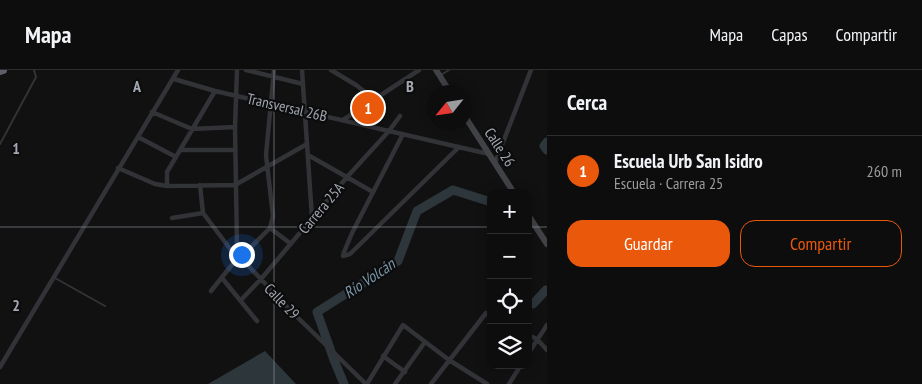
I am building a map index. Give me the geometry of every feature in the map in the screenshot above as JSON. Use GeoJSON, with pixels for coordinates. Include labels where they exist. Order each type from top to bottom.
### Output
{"type":"FeatureCollection","features":[{"type":"Feature","properties":{"kind":"main road"},"geometry":{"type":"LineString","coordinates":[[438,73],[446,85]]}},
{"type":"Feature","properties":{"kind":"main road","name":"Calle 26"},"geometry":{"type":"LineString","coordinates":[[472,127],[511,189]]}},
{"type":"Feature","properties":{"kind":"main road"},"geometry":{"type":"LineString","coordinates":[[532,220],[547,244]]}},
{"type":"Feature","properties":{"kind":"street"},"geometry":{"type":"LineString","coordinates":[[0,367],[178,70]]}},
{"type":"Feature","properties":{"kind":"street"},"geometry":{"type":"LineString","coordinates":[[237,70],[235,185],[239,256]]}},
{"type":"Feature","properties":{"kind":"street"},"geometry":{"type":"LineString","coordinates":[[246,70],[303,84]]}},
{"type":"Feature","properties":{"kind":"street"},"geometry":{"type":"LineString","coordinates":[[210,290],[239,256],[246,252],[270,228],[273,216],[266,155],[274,70]]}},
{"type":"Feature","properties":{"kind":"street"},"geometry":{"type":"LineString","coordinates":[[302,70],[312,218]]}},
{"type":"Feature","properties":{"kind":"street"},"geometry":{"type":"LineString","coordinates":[[331,70],[356,85],[374,99]]}},
{"type":"Feature","properties":{"kind":"street"},"geometry":{"type":"LineString","coordinates":[[343,120],[419,70]]}},
{"type":"Feature","properties":{"kind":"street"},"geometry":{"type":"LineString","coordinates":[[495,163],[531,70]]}},
{"type":"Feature","properties":{"kind":"street","name":"Transversal 26B"},"geometry":{"type":"LineString","coordinates":[[174,79],[236,96],[490,154]]}},
{"type":"Feature","properties":{"kind":"street"},"geometry":{"type":"LineString","coordinates":[[168,186],[167,172],[215,91]]}},
{"type":"Feature","properties":{"kind":"street"},"geometry":{"type":"LineString","coordinates":[[152,112],[192,129],[235,127]]}},
{"type":"Feature","properties":{"kind":"street","name":"Carrera 25A"},"geometry":{"type":"LineString","coordinates":[[241,300],[400,116]]}},
{"type":"Feature","properties":{"kind":"street"},"geometry":{"type":"LineString","coordinates":[[403,134],[352,233],[343,256],[350,254],[459,148]]}},
{"type":"Feature","properties":{"kind":"street"},"geometry":{"type":"LineString","coordinates":[[138,137],[176,157]]}},
{"type":"Feature","properties":{"kind":"street"},"geometry":{"type":"LineString","coordinates":[[118,168],[155,184],[168,186],[235,185],[307,144]]}},
{"type":"Feature","properties":{"kind":"street"},"geometry":{"type":"LineString","coordinates":[[180,150],[235,150]]}},
{"type":"Feature","properties":{"kind":"street"},"geometry":{"type":"LineString","coordinates":[[308,155],[373,192]]}},
{"type":"Feature","properties":{"kind":"street"},"geometry":{"type":"LineString","coordinates":[[172,218],[203,213],[200,185]]}},
{"type":"Feature","properties":{"kind":"street","name":"Calle 29"},"geometry":{"type":"LineString","coordinates":[[203,213],[231,250],[367,384]]}},
{"type":"Feature","properties":{"kind":"street"},"geometry":{"type":"LineString","coordinates":[[270,228],[291,244]]}},
{"type":"Feature","properties":{"kind":"street"},"geometry":{"type":"LineString","coordinates":[[222,278],[258,321]]}},
{"type":"Feature","properties":{"kind":"street"},"geometry":{"type":"LineString","coordinates":[[431,384],[487,314]]}},
{"type":"Feature","properties":{"kind":"street"},"geometry":{"type":"LineString","coordinates":[[367,384],[403,325],[449,360],[487,384]]}},
{"type":"Feature","properties":{"kind":"street"},"geometry":{"type":"LineString","coordinates":[[532,348],[547,325]]}},
{"type":"Feature","properties":{"kind":"street"},"geometry":{"type":"LineString","coordinates":[[532,337],[547,350]]}},
{"type":"Feature","properties":{"kind":"street"},"geometry":{"type":"LineString","coordinates":[[395,384],[425,342]]}},
{"type":"Feature","properties":{"kind":"street"},"geometry":{"type":"LineString","coordinates":[[383,356],[405,372]]}},
{"type":"Feature","properties":{"kind":"street"},"geometry":{"type":"LineString","coordinates":[[509,384],[518,369]]}},
{"type":"Feature","properties":{"kind":"lane"},"geometry":{"type":"LineString","coordinates":[[0,144],[36,77],[34,70]]}},
{"type":"Feature","properties":{"kind":"lane"},"geometry":{"type":"LineString","coordinates":[[438,73],[450,70]]}},
{"type":"Feature","properties":{"kind":"lane"},"geometry":{"type":"LineString","coordinates":[[54,278],[105,306]]}},
{"type":"Feature","properties":{"kind":"shaded area"},"geometry":{"type":"Polygon","coordinates":[[[265,351],[296,384],[208,384],[265,351]]]}},
{"type":"Feature","properties":{"kind":"waterway","name":"Río Volcán"},"geometry":{"type":"LineString","coordinates":[[547,142],[544,146],[547,150]]}},
{"type":"Feature","properties":{"kind":"waterway","name":"Río Volcán"},"geometry":{"type":"LineString","coordinates":[[344,384],[317,312],[398,261],[417,211],[453,190],[487,201]]}},
{"type":"Feature","properties":{"kind":"waterway","name":"Río Volcán"},"geometry":{"type":"LineString","coordinates":[[532,304],[547,290]]}},
{"type":"Feature","properties":{"kind":"place","name":"Escuela Urb San Isidro"},"geometry":{"type":"Point","coordinates":[368,108]}}]}
